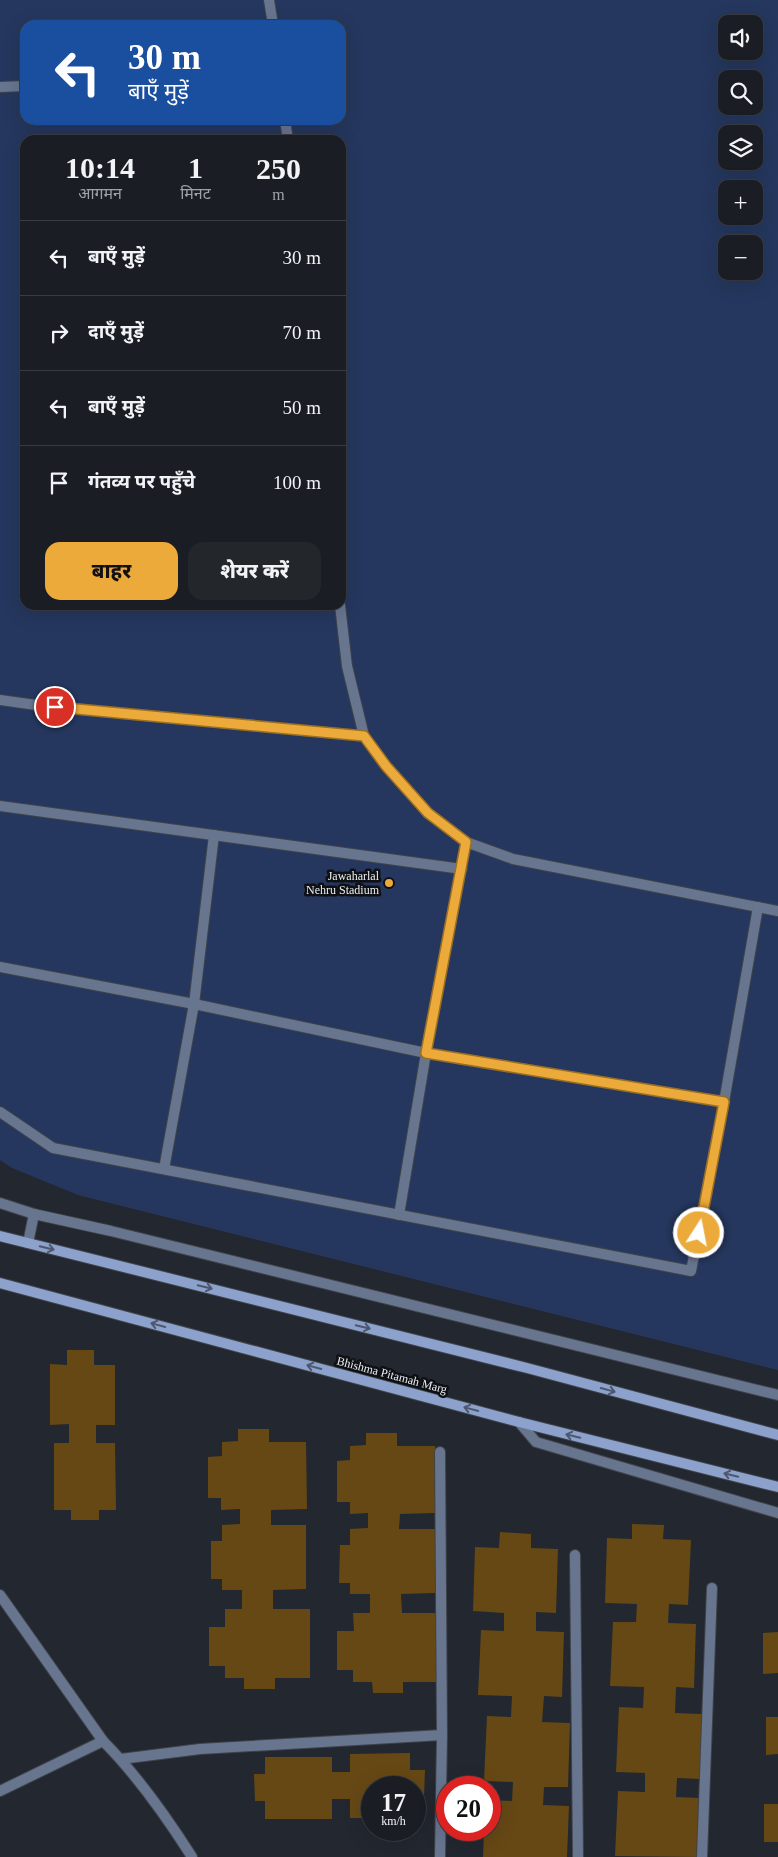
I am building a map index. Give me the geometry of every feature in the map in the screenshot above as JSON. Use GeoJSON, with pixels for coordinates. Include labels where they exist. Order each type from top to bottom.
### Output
{"type":"FeatureCollection","features":[{"type":"Feature","properties":{"kind":"main road"},"geometry":{"type":"LineString","coordinates":[[0,1236],[527,1368],[778,1435]]}},
{"type":"Feature","properties":{"kind":"main road","name":"Bhishma Pitamah Marg"},"geometry":{"type":"LineString","coordinates":[[0,1282],[518,1422],[778,1487]]}},
{"type":"Feature","properties":{"kind":"street"},"geometry":{"type":"LineString","coordinates":[[269,0],[272,20]]}},
{"type":"Feature","properties":{"kind":"street"},"geometry":{"type":"LineString","coordinates":[[0,86],[20,86]]}},
{"type":"Feature","properties":{"kind":"street"},"geometry":{"type":"LineString","coordinates":[[341,610],[347,666],[364,736],[386,766],[428,813],[466,842],[513,859],[778,911]]}},
{"type":"Feature","properties":{"kind":"street"},"geometry":{"type":"LineString","coordinates":[[0,700],[364,736]]}},
{"type":"Feature","properties":{"kind":"street"},"geometry":{"type":"LineString","coordinates":[[0,806],[462,869]]}},
{"type":"Feature","properties":{"kind":"street"},"geometry":{"type":"LineString","coordinates":[[164,1169],[194,1004],[214,835]]}},
{"type":"Feature","properties":{"kind":"street"},"geometry":{"type":"LineString","coordinates":[[399,1215],[426,1053],[466,842]]}},
{"type":"Feature","properties":{"kind":"street"},"geometry":{"type":"LineString","coordinates":[[0,1112],[53,1148],[691,1271],[724,1102],[758,907]]}},
{"type":"Feature","properties":{"kind":"street"},"geometry":{"type":"LineString","coordinates":[[0,968],[194,1004],[426,1053],[724,1102]]}},
{"type":"Feature","properties":{"kind":"street"},"geometry":{"type":"LineString","coordinates":[[0,1203],[34,1214],[111,1231],[778,1395]]}},
{"type":"Feature","properties":{"kind":"street"},"geometry":{"type":"LineString","coordinates":[[28,1243],[34,1214]]}},
{"type":"Feature","properties":{"kind":"street"},"geometry":{"type":"LineString","coordinates":[[518,1422],[536,1442],[778,1512]]}},
{"type":"Feature","properties":{"kind":"street"},"geometry":{"type":"LineString","coordinates":[[440,1452],[442,1735],[440,1857]]}},
{"type":"Feature","properties":{"kind":"street"},"geometry":{"type":"LineString","coordinates":[[575,1555],[578,1857]]}},
{"type":"Feature","properties":{"kind":"street"},"geometry":{"type":"LineString","coordinates":[[702,1857],[712,1588]]}},
{"type":"Feature","properties":{"kind":"street"},"geometry":{"type":"LineString","coordinates":[[0,1595],[103,1741],[121,1759],[192,1857]]}},
{"type":"Feature","properties":{"kind":"street"},"geometry":{"type":"LineString","coordinates":[[121,1759],[200,1749],[442,1735]]}},
{"type":"Feature","properties":{"kind":"street"},"geometry":{"type":"LineString","coordinates":[[0,1791],[103,1741]]}},
{"type":"Feature","properties":{"kind":"shaded area","name":"Jawaharlal Nehru Stadium"},"geometry":{"type":"Polygon","coordinates":[[[0,0],[778,0],[778,1370],[78,1195],[12,1168],[0,1160],[0,0]]]}},
{"type":"Feature","properties":{"kind":"building"},"geometry":{"type":"Polygon","coordinates":[[[67,1350],[94,1350],[94,1365],[115,1365],[115,1425],[96,1425],[96,1443],[115,1443],[116,1510],[99,1510],[99,1520],[71,1520],[71,1510],[54,1510],[54,1443],[69,1443],[69,1424],[50,1425],[50,1364],[67,1365],[67,1350]]]}},
{"type":"Feature","properties":{"kind":"building"},"geometry":{"type":"Polygon","coordinates":[[[238,1429],[269,1429],[269,1442],[306,1442],[307,1509],[271,1510],[271,1525],[306,1525],[306,1589],[273,1590],[273,1609],[310,1609],[310,1678],[275,1678],[275,1689],[244,1689],[244,1678],[225,1678],[225,1666],[209,1666],[209,1627],[225,1627],[225,1609],[242,1609],[242,1590],[222,1590],[222,1579],[211,1579],[211,1541],[222,1541],[222,1525],[240,1524],[240,1509],[221,1510],[221,1498],[208,1498],[208,1457],[222,1456],[222,1442],[238,1441],[238,1429]]]}},
{"type":"Feature","properties":{"kind":"building"},"geometry":{"type":"Polygon","coordinates":[[[366,1433],[397,1433],[397,1446],[435,1446],[435,1513],[400,1514],[399,1529],[435,1529],[435,1593],[401,1594],[402,1613],[438,1613],[438,1682],[403,1682],[403,1693],[373,1693],[372,1682],[353,1682],[353,1670],[337,1670],[337,1631],[354,1631],[353,1613],[370,1613],[370,1594],[350,1594],[350,1583],[339,1583],[340,1545],[350,1545],[350,1529],[368,1528],[368,1513],[350,1514],[350,1502],[337,1502],[337,1461],[350,1460],[350,1446],[366,1445],[366,1433]]]}},
{"type":"Feature","properties":{"kind":"building"},"geometry":{"type":"Polygon","coordinates":[[[632,1524],[664,1525],[663,1539],[691,1540],[688,1605],[669,1604],[668,1623],[696,1624],[694,1688],[676,1687],[675,1713],[702,1714],[700,1779],[677,1778],[676,1797],[701,1798],[699,1857],[615,1856],[618,1791],[645,1792],[645,1773],[616,1772],[619,1707],[643,1708],[644,1687],[610,1686],[613,1622],[636,1622],[637,1604],[605,1603],[607,1538],[632,1539],[632,1524]]]}},
{"type":"Feature","properties":{"kind":"building"},"geometry":{"type":"Polygon","coordinates":[[[500,1532],[531,1534],[531,1548],[558,1549],[556,1613],[536,1612],[536,1631],[564,1632],[562,1697],[544,1696],[542,1722],[570,1723],[568,1787],[544,1787],[543,1805],[569,1806],[567,1857],[483,1857],[484,1841],[501,1841],[501,1800],[512,1801],[513,1782],[501,1782],[501,1776],[484,1776],[487,1716],[511,1717],[512,1696],[478,1695],[481,1630],[504,1631],[504,1613],[473,1611],[475,1547],[499,1548],[500,1532]]]}},
{"type":"Feature","properties":{"kind":"building"},"geometry":{"type":"Polygon","coordinates":[[[778,1632],[778,1673],[763,1674],[763,1633],[778,1632]]]}},
{"type":"Feature","properties":{"kind":"building"},"geometry":{"type":"Polygon","coordinates":[[[766,1717],[778,1717],[778,1754],[766,1755],[766,1717]]]}},
{"type":"Feature","properties":{"kind":"building"},"geometry":{"type":"Polygon","coordinates":[[[410,1753],[410,1770],[425,1770],[425,1776],[361,1776],[361,1818],[350,1818],[350,1799],[332,1799],[332,1819],[265,1819],[265,1801],[255,1801],[254,1774],[265,1774],[265,1757],[332,1757],[332,1772],[350,1772],[350,1754],[410,1753]]]}},
{"type":"Feature","properties":{"kind":"building"},"geometry":{"type":"Polygon","coordinates":[[[764,1804],[778,1804],[778,1842],[764,1842],[764,1804]]]}},
{"type":"Feature","properties":{"kind":"place","name":"Jawaharlal Nehru Stadium"},"geometry":{"type":"Point","coordinates":[389,883]}},
{"type":"Feature","properties":{"kind":"route"},"geometry":{"type":"LineString","coordinates":[[55,707],[364,736],[386,766],[428,813],[466,842],[426,1053],[724,1102],[699,1233]]}}]}
